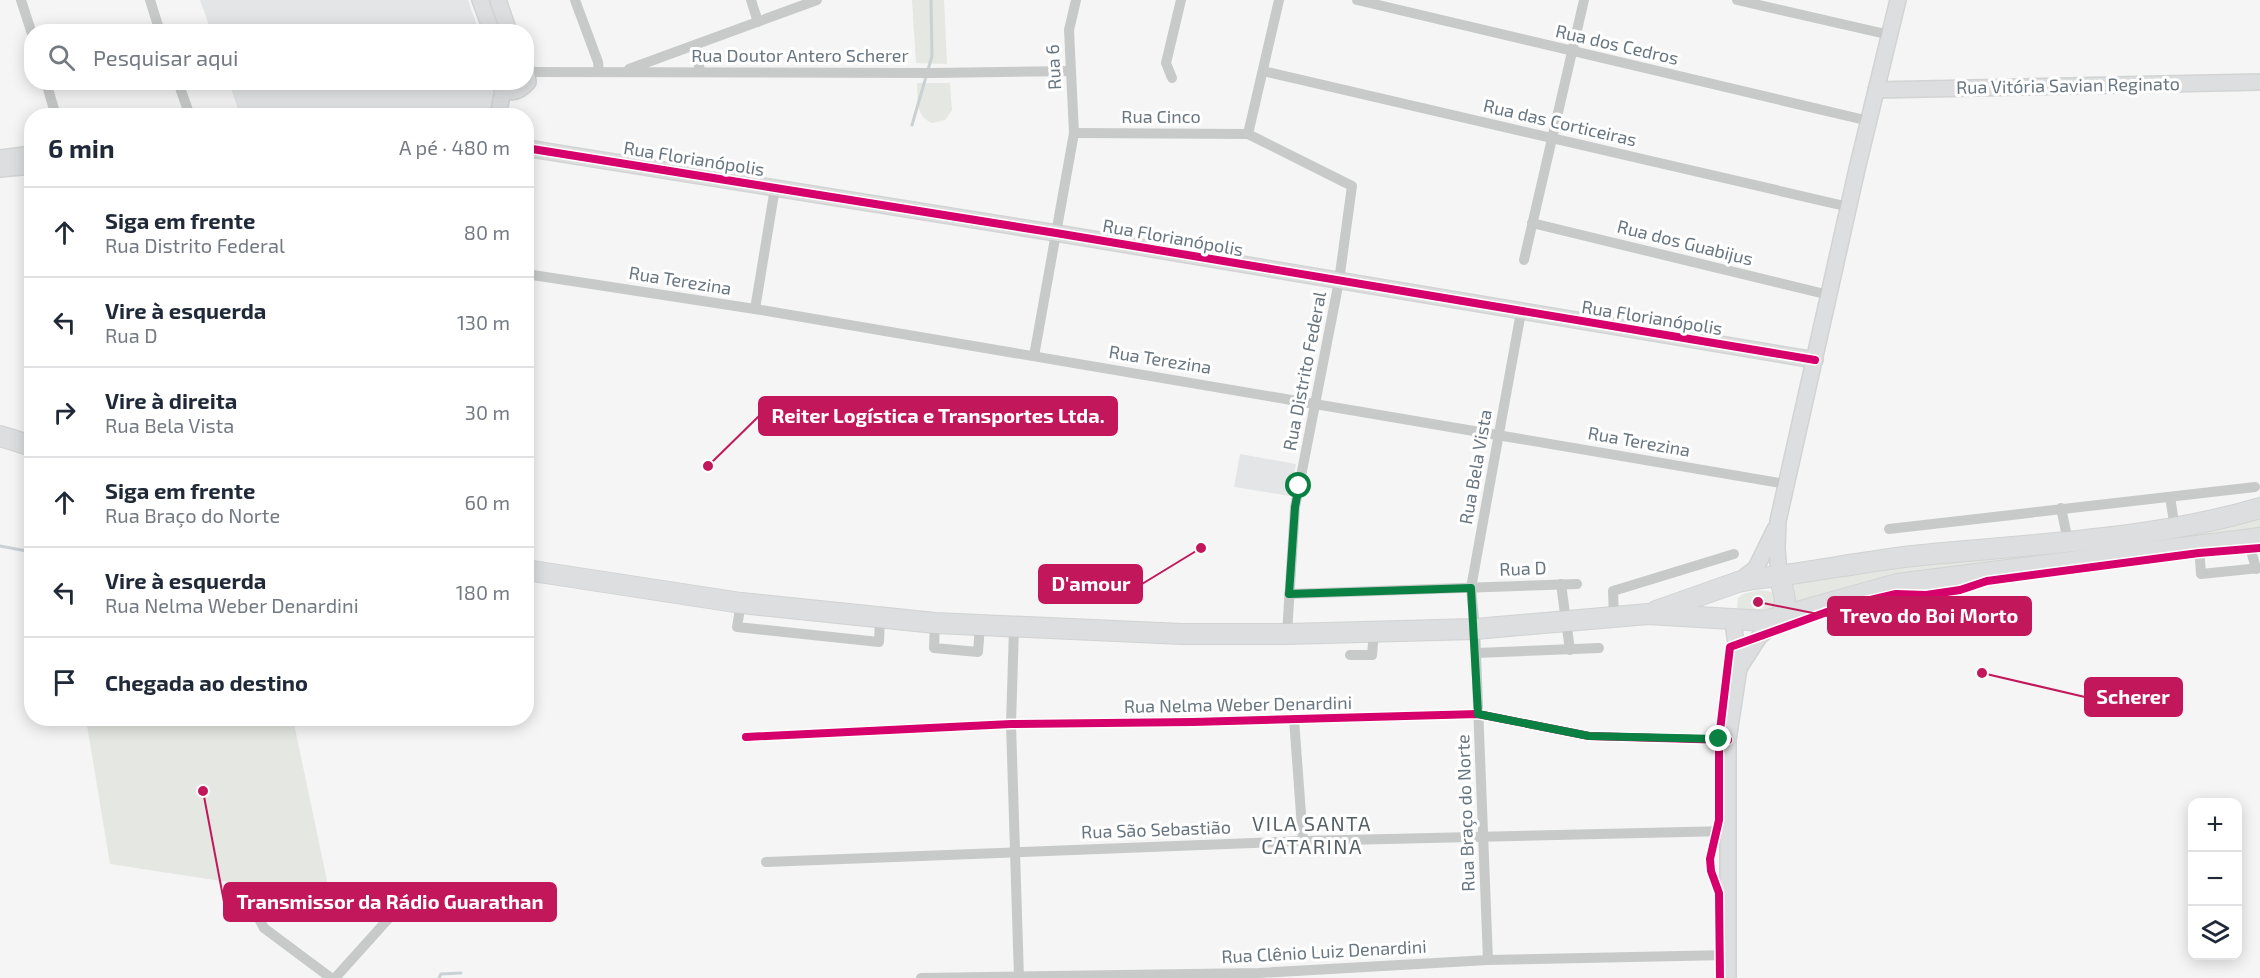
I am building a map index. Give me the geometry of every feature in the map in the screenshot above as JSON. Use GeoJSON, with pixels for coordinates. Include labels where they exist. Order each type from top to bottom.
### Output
{"type":"FeatureCollection","features":[{"type":"Feature","properties":{"kind":"highway"},"geometry":{"type":"LineString","coordinates":[[0,435],[24,443]]}},
{"type":"Feature","properties":{"kind":"highway"},"geometry":{"type":"LineString","coordinates":[[1648,614],[1738,582],[1914,556],[2068,542],[2175,528],[2260,508]]}},
{"type":"Feature","properties":{"kind":"highway"},"geometry":{"type":"LineString","coordinates":[[534,571],[741,603],[772,618],[826,624],[880,618],[935,624],[1014,628],[1182,634],[1287,634],[1475,629],[1648,614],[1733,621],[1765,621],[1779,619],[1897,584],[2254,538]]}},
{"type":"Feature","properties":{"kind":"highway"},"geometry":{"type":"LineString","coordinates":[[1779,576],[1786,597],[1785,607],[1779,619]]}},
{"type":"Feature","properties":{"kind":"highway"},"geometry":{"type":"LineString","coordinates":[[1733,621],[1731,598],[1738,582]]}},
{"type":"Feature","properties":{"kind":"street"},"geometry":{"type":"LineString","coordinates":[[21,0],[29,24]]}},
{"type":"Feature","properties":{"kind":"street"},"geometry":{"type":"LineString","coordinates":[[150,0],[158,24]]}},
{"type":"Feature","properties":{"kind":"street"},"geometry":{"type":"LineString","coordinates":[[480,0],[489,24]]}},
{"type":"Feature","properties":{"kind":"street"},"geometry":{"type":"LineString","coordinates":[[498,0],[506,24]]}},
{"type":"Feature","properties":{"kind":"street"},"geometry":{"type":"LineString","coordinates":[[575,0],[596,57],[598,72]]}},
{"type":"Feature","properties":{"kind":"street"},"geometry":{"type":"LineString","coordinates":[[751,0],[758,22]]}},
{"type":"Feature","properties":{"kind":"street"},"geometry":{"type":"LineString","coordinates":[[623,71],[817,0]]}},
{"type":"Feature","properties":{"kind":"street","name":"Rua 6"},"geometry":{"type":"LineString","coordinates":[[1034,356],[1074,133],[1069,30],[1076,0]]}},
{"type":"Feature","properties":{"kind":"street"},"geometry":{"type":"LineString","coordinates":[[1172,78],[1166,63],[1180,0]]}},
{"type":"Feature","properties":{"kind":"street"},"geometry":{"type":"LineString","coordinates":[[1248,134],[1279,0]]}},
{"type":"Feature","properties":{"kind":"street","name":"Rua dos Cedros"},"geometry":{"type":"LineString","coordinates":[[1357,0],[1869,121]]}},
{"type":"Feature","properties":{"kind":"street"},"geometry":{"type":"LineString","coordinates":[[1524,260],[1584,0]]}},
{"type":"Feature","properties":{"kind":"street"},"geometry":{"type":"LineString","coordinates":[[1737,0],[1890,35]]}},
{"type":"Feature","properties":{"kind":"street"},"geometry":{"type":"LineString","coordinates":[[1738,582],[1756,568],[1778,521],[1876,90],[1899,0]]}},
{"type":"Feature","properties":{"kind":"street"},"geometry":{"type":"LineString","coordinates":[[696,45],[700,72]]}},
{"type":"Feature","properties":{"kind":"street","name":"Rua Doutor Antero Scherer"},"geometry":{"type":"LineString","coordinates":[[534,70],[933,73],[1071,71]]}},
{"type":"Feature","properties":{"kind":"street","name":"Rua das Corticeiras"},"geometry":{"type":"LineString","coordinates":[[1263,71],[1849,207]]}},
{"type":"Feature","properties":{"kind":"street","name":"Rua Vitória Savian Reginato"},"geometry":{"type":"LineString","coordinates":[[1876,90],[2260,82]]}},
{"type":"Feature","properties":{"kind":"street"},"geometry":{"type":"LineString","coordinates":[[48,90],[54,108]]}},
{"type":"Feature","properties":{"kind":"street"},"geometry":{"type":"LineString","coordinates":[[181,90],[187,108]]}},
{"type":"Feature","properties":{"kind":"street"},"geometry":{"type":"LineString","coordinates":[[500,108],[505,90]]}},
{"type":"Feature","properties":{"kind":"street"},"geometry":{"type":"LineString","coordinates":[[505,90],[508,108]]}},
{"type":"Feature","properties":{"kind":"street","name":"Rua Cinco"},"geometry":{"type":"LineString","coordinates":[[1074,133],[1248,134]]}},
{"type":"Feature","properties":{"kind":"street","name":"Rua Distrito Federal"},"geometry":{"type":"LineString","coordinates":[[1248,134],[1353,186],[1339,281],[1295,507],[1287,634]]}},
{"type":"Feature","properties":{"kind":"street","name":"Rua Florianópolis"},"geometry":{"type":"LineString","coordinates":[[534,149],[1056,233],[1815,360]]}},
{"type":"Feature","properties":{"kind":"street"},"geometry":{"type":"LineString","coordinates":[[0,158],[24,155]]}},
{"type":"Feature","properties":{"kind":"street"},"geometry":{"type":"LineString","coordinates":[[0,169],[24,167]]}},
{"type":"Feature","properties":{"kind":"street"},"geometry":{"type":"LineString","coordinates":[[755,309],[775,188]]}},
{"type":"Feature","properties":{"kind":"street","name":"Rua dos Guabijus"},"geometry":{"type":"LineString","coordinates":[[1532,223],[1829,295]]}},
{"type":"Feature","properties":{"kind":"street","name":"Rua Terezina"},"geometry":{"type":"LineString","coordinates":[[534,275],[755,309],[1786,484]]}},
{"type":"Feature","properties":{"kind":"street","name":"Rua Bela Vista"},"geometry":{"type":"LineString","coordinates":[[1475,629],[1471,588],[1521,312]]}},
{"type":"Feature","properties":{"kind":"street"},"geometry":{"type":"LineString","coordinates":[[1889,529],[2255,487]]}},
{"type":"Feature","properties":{"kind":"street"},"geometry":{"type":"LineString","coordinates":[[2170,497],[2175,528]]}},
{"type":"Feature","properties":{"kind":"street"},"geometry":{"type":"LineString","coordinates":[[2061,508],[2068,542]]}},
{"type":"Feature","properties":{"kind":"street"},"geometry":{"type":"LineString","coordinates":[[1778,521],[1779,576]]}},
{"type":"Feature","properties":{"kind":"street"},"geometry":{"type":"LineString","coordinates":[[2199,545],[2201,574],[2258,569],[2254,538]]}},
{"type":"Feature","properties":{"kind":"street"},"geometry":{"type":"LineString","coordinates":[[1614,617],[1612,591],[1734,554]]}},
{"type":"Feature","properties":{"kind":"street"},"geometry":{"type":"LineString","coordinates":[[1561,584],[1570,650]]}},
{"type":"Feature","properties":{"kind":"street","name":"Rua D"},"geometry":{"type":"LineString","coordinates":[[1289,594],[1577,584]]}},
{"type":"Feature","properties":{"kind":"street"},"geometry":{"type":"LineString","coordinates":[[1739,668],[1759,637],[1779,619]]}},
{"type":"Feature","properties":{"kind":"street"},"geometry":{"type":"LineString","coordinates":[[1728,978],[1728,740],[1739,668],[1733,621]]}},
{"type":"Feature","properties":{"kind":"street"},"geometry":{"type":"LineString","coordinates":[[1014,628],[1011,724],[1019,977]]}},
{"type":"Feature","properties":{"kind":"street","name":"Rua Braço do Norte"},"geometry":{"type":"LineString","coordinates":[[1475,629],[1488,960]]}},
{"type":"Feature","properties":{"kind":"street"},"geometry":{"type":"LineString","coordinates":[[1350,656],[1372,655],[1374,632]]}},
{"type":"Feature","properties":{"kind":"street"},"geometry":{"type":"LineString","coordinates":[[1476,653],[1599,648]]}},
{"type":"Feature","properties":{"kind":"street","name":"Rua Nelma Weber Denardini"},"geometry":{"type":"LineString","coordinates":[[746,738],[1011,724],[1193,722],[1478,714],[1589,736],[1728,740]]}},
{"type":"Feature","properties":{"kind":"street"},"geometry":{"type":"LineString","coordinates":[[1294,718],[1303,841]]}},
{"type":"Feature","properties":{"kind":"street","name":"Rua São Sebastião"},"geometry":{"type":"LineString","coordinates":[[766,862],[1303,841],[1728,831]]}},
{"type":"Feature","properties":{"kind":"street"},"geometry":{"type":"LineString","coordinates":[[244,891],[264,928],[333,978],[390,916],[402,912]]}},
{"type":"Feature","properties":{"kind":"street","name":"Rua Clênio Luiz Denardini"},"geometry":{"type":"LineString","coordinates":[[921,978],[1259,973],[1488,960],[1728,955]]}},
{"type":"Feature","properties":{"kind":"shaded area"},"geometry":{"type":"Polygon","coordinates":[[[200,0],[468,0],[477,24],[209,24],[200,0]]]}},
{"type":"Feature","properties":{"kind":"shaded area"},"geometry":{"type":"Polygon","coordinates":[[[912,0],[944,0],[947,64],[916,63],[912,0]]]}},
{"type":"Feature","properties":{"kind":"shaded area"},"geometry":{"type":"Polygon","coordinates":[[[917,83],[950,83],[952,110],[945,120],[932,123],[923,116],[918,106],[917,83]]]}},
{"type":"Feature","properties":{"kind":"shaded area"},"geometry":{"type":"Polygon","coordinates":[[[231,90],[491,90],[495,96],[492,108],[238,108],[231,90]]]}},
{"type":"Feature","properties":{"kind":"shaded area"},"geometry":{"type":"Polygon","coordinates":[[[1240,454],[1296,464],[1290,496],[1234,487],[1240,454]]]}},
{"type":"Feature","properties":{"kind":"shaded area"},"geometry":{"type":"Polygon","coordinates":[[[2260,513],[2260,532],[1793,605],[1786,582],[2050,550],[2260,513]]]}},
{"type":"Feature","properties":{"kind":"shaded area"},"geometry":{"type":"Polygon","coordinates":[[[1759,590],[1774,592],[1777,606],[1771,611],[1741,613],[1737,608],[1738,598],[1743,594],[1759,590]]]}},
{"type":"Feature","properties":{"kind":"shaded area"},"geometry":{"type":"Polygon","coordinates":[[[87,726],[294,726],[330,895],[110,864],[87,726]]]}},
{"type":"Feature","properties":{"kind":"waterway"},"geometry":{"type":"LineString","coordinates":[[912,125],[932,56],[931,0]]}},
{"type":"Feature","properties":{"kind":"waterway"},"geometry":{"type":"LineString","coordinates":[[0,546],[24,550]]}},
{"type":"Feature","properties":{"kind":"waterway"},"geometry":{"type":"LineString","coordinates":[[439,978],[441,974],[461,973]]}},
{"type":"Feature","properties":{"kind":"cycle path"},"geometry":{"type":"LineString","coordinates":[[534,149],[1056,233],[1815,360]]}},
{"type":"Feature","properties":{"kind":"cycle path"},"geometry":{"type":"LineString","coordinates":[[1720,978],[1719,893],[1711,871],[1710,859],[1719,820],[1719,739],[1730,647],[1827,612],[1896,594],[1926,595],[1960,590],[1987,581],[2199,553],[2260,548]]}},
{"type":"Feature","properties":{"kind":"cycle path"},"geometry":{"type":"LineString","coordinates":[[746,737],[1011,724],[1193,722],[1478,714],[1589,736],[1728,740]]}},
{"type":"Feature","properties":{"kind":"place","name":"Reiter Logística e Transportes Ltda."},"geometry":{"type":"Point","coordinates":[708,466]}},
{"type":"Feature","properties":{"kind":"place","name":"D'amour"},"geometry":{"type":"Point","coordinates":[1201,548]}},
{"type":"Feature","properties":{"kind":"place","name":"Trevo do Boi Morto"},"geometry":{"type":"Point","coordinates":[1758,602]}},
{"type":"Feature","properties":{"kind":"place","name":"Scherer"},"geometry":{"type":"Point","coordinates":[1982,673]}},
{"type":"Feature","properties":{"kind":"place","name":"Transmissor da Rádio Guarathan"},"geometry":{"type":"Point","coordinates":[203,791]}},
{"type":"Feature","properties":{"kind":"district","name":"VILA SANTA CATARINA"},"geometry":{"type":"Point","coordinates":[1312,836]}},
{"type":"Feature","properties":{"kind":"route"},"geometry":{"type":"LineString","coordinates":[[1299,486],[1295,507],[1289,594],[1471,588],[1478,714],[1589,736],[1719,739]]}}]}
